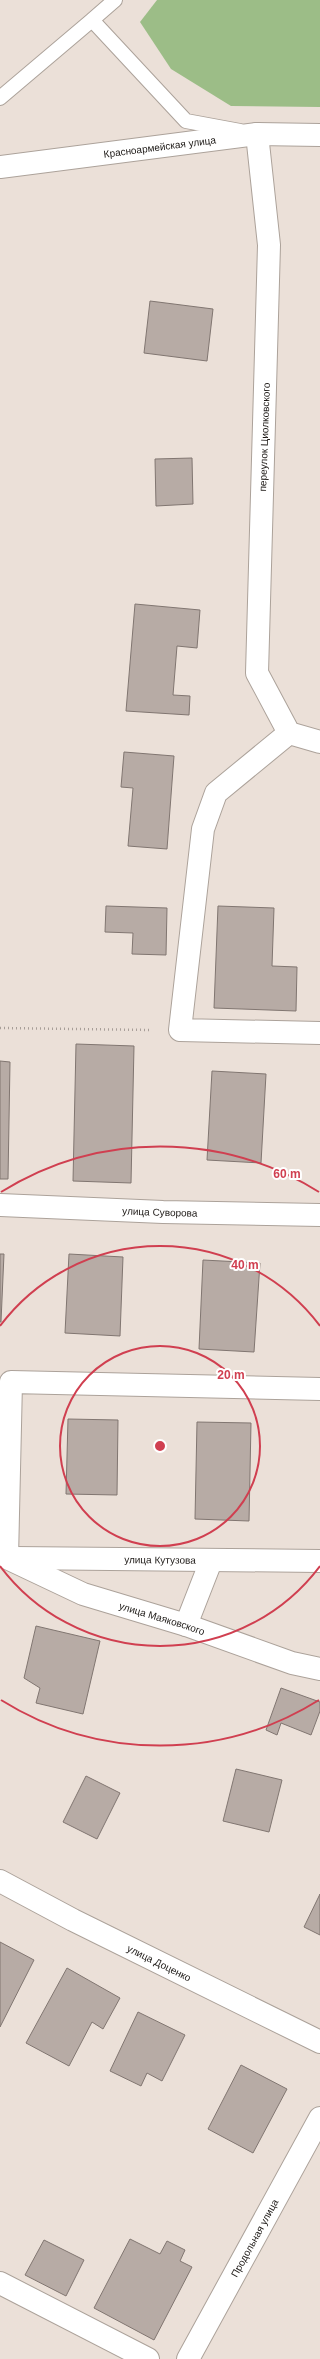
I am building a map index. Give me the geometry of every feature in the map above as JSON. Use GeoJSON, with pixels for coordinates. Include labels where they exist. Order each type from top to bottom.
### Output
{"type":"FeatureCollection","features":[{"type":"Feature","properties":{"kind":"street","name":"Красноармейская улица"},"geometry":{"type":"LineString","coordinates":[[0,167],[257,134],[320,135]]}},
{"type":"Feature","properties":{"kind":"street","name":"переулок Циолковского"},"geometry":{"type":"LineString","coordinates":[[257,134],[269,245],[257,673],[289,733]]}},
{"type":"Feature","properties":{"kind":"street"},"geometry":{"type":"LineString","coordinates":[[320,742],[289,733],[216,793],[203,829],[180,1030],[320,1033]]}},
{"type":"Feature","properties":{"kind":"street","name":"улица Суворова"},"geometry":{"type":"LineString","coordinates":[[0,1205],[163,1212],[320,1215]]}},
{"type":"Feature","properties":{"kind":"street"},"geometry":{"type":"LineString","coordinates":[[4,1557],[11,1382],[320,1389]]}},
{"type":"Feature","properties":{"kind":"street","name":"улица Кутузова"},"geometry":{"type":"LineString","coordinates":[[4,1557],[211,1561],[320,1561]]}},
{"type":"Feature","properties":{"kind":"street","name":"улица Маяковского"},"geometry":{"type":"LineString","coordinates":[[4,1557],[82,1594],[186,1625],[292,1663],[320,1670]]}},
{"type":"Feature","properties":{"kind":"street"},"geometry":{"type":"LineString","coordinates":[[186,1625],[211,1561]]}},
{"type":"Feature","properties":{"kind":"street","name":"улица Доценко"},"geometry":{"type":"LineString","coordinates":[[0,1881],[73,1920],[320,2042]]}},
{"type":"Feature","properties":{"kind":"street","name":"Продольная улица"},"geometry":{"type":"LineString","coordinates":[[188,2359],[320,2118]]}},
{"type":"Feature","properties":{"kind":"street"},"geometry":{"type":"LineString","coordinates":[[0,2283],[148,2359]]}},
{"type":"Feature","properties":{"kind":"lane"},"geometry":{"type":"LineString","coordinates":[[0,98],[115,0]]}},
{"type":"Feature","properties":{"kind":"lane"},"geometry":{"type":"LineString","coordinates":[[92,20],[186,121],[257,134]]}},
{"type":"Feature","properties":{"kind":"path"},"geometry":{"type":"LineString","coordinates":[[0,1028],[180,1030]]}},
{"type":"Feature","properties":{"kind":"green space"},"geometry":{"type":"Polygon","coordinates":[[[157,0],[320,0],[320,107],[231,106],[171,69],[140,22],[157,0]]]}},
{"type":"Feature","properties":{"kind":"building"},"geometry":{"type":"Polygon","coordinates":[[[150,301],[213,309],[207,361],[144,353],[150,301]]]}},
{"type":"Feature","properties":{"kind":"building"},"geometry":{"type":"Polygon","coordinates":[[[192,458],[193,504],[156,506],[155,459],[192,458]]]}},
{"type":"Feature","properties":{"kind":"building"},"geometry":{"type":"Polygon","coordinates":[[[135,604],[200,610],[197,648],[177,646],[173,695],[190,696],[189,715],[126,711],[135,604]]]}},
{"type":"Feature","properties":{"kind":"building"},"geometry":{"type":"Polygon","coordinates":[[[124,752],[174,756],[167,849],[128,846],[133,788],[121,787],[124,752]]]}},
{"type":"Feature","properties":{"kind":"building"},"geometry":{"type":"Polygon","coordinates":[[[106,906],[167,908],[166,955],[132,954],[133,933],[105,932],[106,906]]]}},
{"type":"Feature","properties":{"kind":"building"},"geometry":{"type":"Polygon","coordinates":[[[218,906],[274,908],[272,966],[297,967],[296,1011],[214,1008],[218,906]]]}},
{"type":"Feature","properties":{"kind":"building"},"geometry":{"type":"Polygon","coordinates":[[[76,1044],[134,1046],[131,1183],[73,1181],[76,1044]]]}},
{"type":"Feature","properties":{"kind":"building"},"geometry":{"type":"Polygon","coordinates":[[[0,1061],[10,1062],[8,1179],[0,1179],[0,1061]]]}},
{"type":"Feature","properties":{"kind":"building"},"geometry":{"type":"Polygon","coordinates":[[[212,1071],[266,1074],[261,1163],[207,1160],[212,1071]]]}},
{"type":"Feature","properties":{"kind":"building"},"geometry":{"type":"Polygon","coordinates":[[[0,1254],[4,1254],[1,1322],[0,1322],[0,1254]]]}},
{"type":"Feature","properties":{"kind":"building"},"geometry":{"type":"Polygon","coordinates":[[[69,1254],[123,1257],[120,1336],[65,1333],[69,1254]]]}},
{"type":"Feature","properties":{"kind":"building"},"geometry":{"type":"Polygon","coordinates":[[[203,1260],[260,1263],[254,1352],[199,1349],[203,1260]]]}},
{"type":"Feature","properties":{"kind":"building"},"geometry":{"type":"Polygon","coordinates":[[[68,1419],[118,1420],[117,1495],[66,1494],[68,1419]]]}},
{"type":"Feature","properties":{"kind":"building"},"geometry":{"type":"Polygon","coordinates":[[[197,1422],[251,1423],[249,1521],[195,1519],[197,1422]]]}},
{"type":"Feature","properties":{"kind":"building"},"geometry":{"type":"Polygon","coordinates":[[[36,1626],[100,1641],[83,1714],[36,1703],[40,1688],[24,1678],[36,1626]]]}},
{"type":"Feature","properties":{"kind":"building"},"geometry":{"type":"Polygon","coordinates":[[[281,1688],[320,1702],[320,1711],[311,1735],[281,1723],[277,1735],[266,1730],[281,1688]]]}},
{"type":"Feature","properties":{"kind":"building"},"geometry":{"type":"Polygon","coordinates":[[[236,1769],[282,1780],[269,1832],[223,1821],[236,1769]]]}},
{"type":"Feature","properties":{"kind":"building"},"geometry":{"type":"Polygon","coordinates":[[[86,1776],[120,1793],[97,1839],[63,1822],[86,1776]]]}},
{"type":"Feature","properties":{"kind":"building"},"geometry":{"type":"Polygon","coordinates":[[[320,1894],[320,1935],[304,1927],[320,1894]]]}},
{"type":"Feature","properties":{"kind":"building"},"geometry":{"type":"Polygon","coordinates":[[[0,1942],[34,1960],[0,2027],[0,1942]]]}},
{"type":"Feature","properties":{"kind":"building"},"geometry":{"type":"Polygon","coordinates":[[[67,1968],[120,1998],[103,2029],[92,2022],[69,2066],[26,2043],[67,1968]]]}},
{"type":"Feature","properties":{"kind":"building"},"geometry":{"type":"Polygon","coordinates":[[[138,2012],[185,2035],[162,2081],[147,2073],[141,2086],[110,2071],[138,2012]]]}},
{"type":"Feature","properties":{"kind":"building"},"geometry":{"type":"Polygon","coordinates":[[[241,2065],[287,2089],[253,2153],[208,2129],[241,2065]]]}},
{"type":"Feature","properties":{"kind":"building"},"geometry":{"type":"Polygon","coordinates":[[[130,2239],[160,2254],[167,2241],[185,2250],[180,2261],[192,2267],[154,2340],[94,2308],[130,2239]]]}},
{"type":"Feature","properties":{"kind":"building"},"geometry":{"type":"Polygon","coordinates":[[[44,2240],[84,2260],[66,2296],[25,2275],[44,2240]]]}}]}
